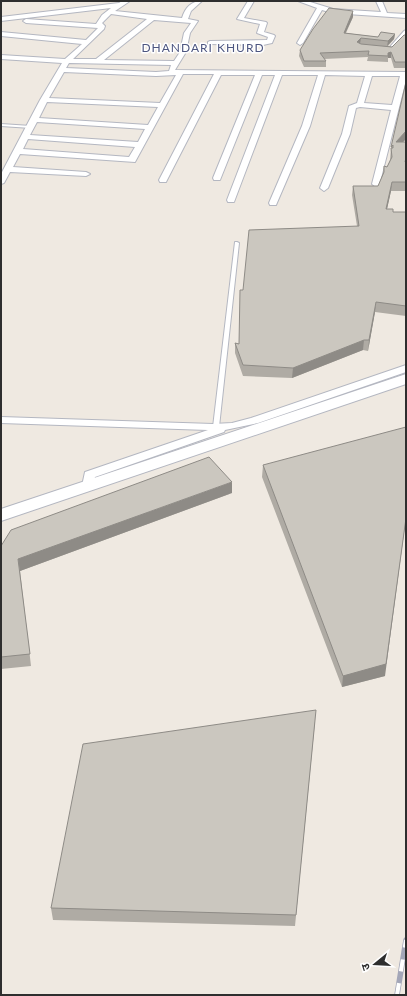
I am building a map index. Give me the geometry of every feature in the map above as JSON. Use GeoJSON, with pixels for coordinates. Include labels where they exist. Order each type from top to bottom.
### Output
{"type":"FeatureCollection","features":[{"type":"Feature","properties":{"kind":"street"},"geometry":{"type":"LineString","coordinates":[[102,26],[99,23],[100,21],[110,12],[127,1]]}},
{"type":"Feature","properties":{"kind":"street"},"geometry":{"type":"LineString","coordinates":[[185,19],[188,10],[199,1]]}},
{"type":"Feature","properties":{"kind":"street"},"geometry":{"type":"LineString","coordinates":[[210,43],[270,42],[272,36],[260,32],[264,23],[240,19],[251,1]]}},
{"type":"Feature","properties":{"kind":"street"},"geometry":{"type":"LineString","coordinates":[[301,1],[320,8],[348,12],[406,16]]}},
{"type":"Feature","properties":{"kind":"street"},"geometry":{"type":"LineString","coordinates":[[379,1],[385,15]]}},
{"type":"Feature","properties":{"kind":"street"},"geometry":{"type":"LineString","coordinates":[[1,19],[120,5]]}},
{"type":"Feature","properties":{"kind":"street"},"geometry":{"type":"LineString","coordinates":[[300,43],[320,8]]}},
{"type":"Feature","properties":{"kind":"street"},"geometry":{"type":"LineString","coordinates":[[110,12],[153,18],[185,19],[195,21],[187,33],[183,52],[170,72]]}},
{"type":"Feature","properties":{"kind":"street"},"geometry":{"type":"LineString","coordinates":[[1,43],[32,15]]}},
{"type":"Feature","properties":{"kind":"street"},"geometry":{"type":"LineString","coordinates":[[98,61],[153,18]]}},
{"type":"Feature","properties":{"kind":"street"},"geometry":{"type":"LineString","coordinates":[[25,21],[102,26]]}},
{"type":"Feature","properties":{"kind":"street"},"geometry":{"type":"LineString","coordinates":[[1,181],[61,70],[67,61],[102,26]]}},
{"type":"Feature","properties":{"kind":"street"},"geometry":{"type":"LineString","coordinates":[[384,50],[392,49],[406,32]]}},
{"type":"Feature","properties":{"kind":"street"},"geometry":{"type":"LineString","coordinates":[[1,34],[87,42]]}},
{"type":"Feature","properties":{"kind":"street"},"geometry":{"type":"LineString","coordinates":[[1,57],[67,61],[176,63]]}},
{"type":"Feature","properties":{"kind":"street"},"geometry":{"type":"LineString","coordinates":[[61,70],[156,74],[170,72],[405,74],[376,184]]}},
{"type":"Feature","properties":{"kind":"street"},"geometry":{"type":"LineString","coordinates":[[18,151],[129,160],[133,159],[161,105],[181,72]]}},
{"type":"Feature","properties":{"kind":"street"},"geometry":{"type":"LineString","coordinates":[[163,180],[219,72]]}},
{"type":"Feature","properties":{"kind":"street"},"geometry":{"type":"LineString","coordinates":[[217,178],[260,72]]}},
{"type":"Feature","properties":{"kind":"street"},"geometry":{"type":"LineString","coordinates":[[232,200],[280,72]]}},
{"type":"Feature","properties":{"kind":"street"},"geometry":{"type":"LineString","coordinates":[[273,203],[306,126],[322,73]]}},
{"type":"Feature","properties":{"kind":"street"},"geometry":{"type":"LineString","coordinates":[[360,105],[369,73]]}},
{"type":"Feature","properties":{"kind":"street"},"geometry":{"type":"LineString","coordinates":[[44,100],[161,105]]}},
{"type":"Feature","properties":{"kind":"street"},"geometry":{"type":"LineString","coordinates":[[324,188],[344,141],[352,108],[360,105],[395,108]]}},
{"type":"Feature","properties":{"kind":"street"},"geometry":{"type":"LineString","coordinates":[[33,123],[150,127]]}},
{"type":"Feature","properties":{"kind":"street"},"geometry":{"type":"LineString","coordinates":[[26,137],[141,145]]}},
{"type":"Feature","properties":{"kind":"street"},"geometry":{"type":"LineString","coordinates":[[8,169],[86,174]]}},
{"type":"Feature","properties":{"kind":"street"},"geometry":{"type":"LineString","coordinates":[[88,486],[89,475],[232,426],[254,421],[406,368]]}},
{"type":"Feature","properties":{"kind":"street"},"geometry":{"type":"LineString","coordinates":[[1,515],[406,379]]}},
{"type":"Feature","properties":{"kind":"street"},"geometry":{"type":"LineString","coordinates":[[1,420],[216,427],[232,426]]}},
{"type":"Feature","properties":{"kind":"lane"},"geometry":{"type":"LineString","coordinates":[[1,126],[33,123]]}},
{"type":"Feature","properties":{"kind":"lane"},"geometry":{"type":"LineString","coordinates":[[216,427],[237,243]]}},
{"type":"Feature","properties":{"kind":"building"},"geometry":{"type":"Polygon","coordinates":[[[329,8],[353,11],[344,33],[378,37],[381,32],[395,34],[388,41],[361,38],[357,42],[361,44],[392,47],[404,35],[406,35],[406,62],[395,62],[391,52],[388,53],[388,56],[368,55],[369,51],[320,53],[326,61],[304,61],[300,50],[313,29],[329,8]]]}},
{"type":"Feature","properties":{"kind":"building"},"geometry":{"type":"Polygon","coordinates":[[[406,82],[406,131],[396,142],[406,142],[406,182],[392,182],[386,209],[393,209],[393,212],[406,212],[406,306],[376,302],[369,340],[364,340],[293,368],[243,365],[235,343],[239,344],[240,290],[243,290],[249,230],[359,226],[353,186],[378,186],[384,172],[384,166],[387,167],[392,157],[391,148],[393,148],[393,145],[391,147],[406,82]]]}},
{"type":"Feature","properties":{"kind":"building"},"geometry":{"type":"Polygon","coordinates":[[[406,427],[406,518],[386,664],[343,676],[263,465],[406,427]]]}},
{"type":"Feature","properties":{"kind":"building"},"geometry":{"type":"Polygon","coordinates":[[[209,457],[232,482],[18,559],[30,654],[1,657],[1,546],[11,530],[209,457]]]}},
{"type":"Feature","properties":{"kind":"building"},"geometry":{"type":"Polygon","coordinates":[[[316,710],[296,915],[51,908],[83,744],[316,710]]]}},
{"type":"Feature","properties":{"kind":"railway"},"geometry":{"type":"LineString","coordinates":[[397,995],[406,940]]}},
{"type":"Feature","properties":{"kind":"district","name":"DHANDARI KHURD"},"geometry":{"type":"Point","coordinates":[203,47]}}]}
